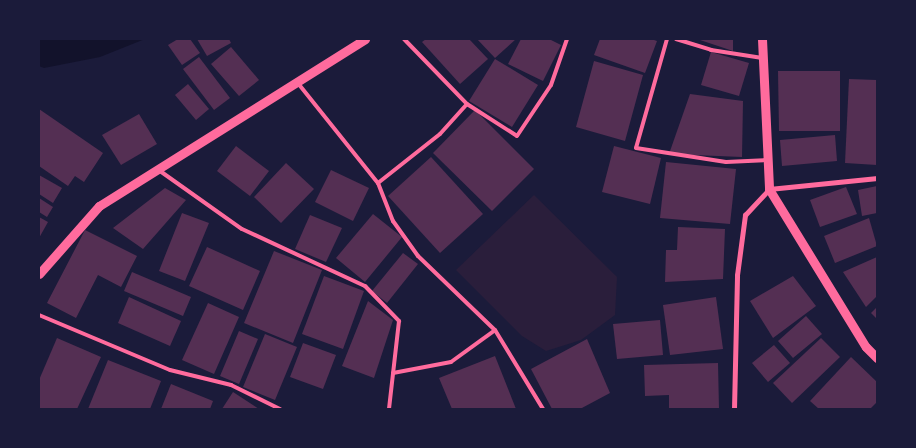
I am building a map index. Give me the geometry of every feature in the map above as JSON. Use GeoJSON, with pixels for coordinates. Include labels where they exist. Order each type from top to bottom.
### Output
{"type":"FeatureCollection","features":[{"type":"Feature","properties":{"kind":"street"},"geometry":{"type":"LineString","coordinates":[[39,274],[99,206],[160,170],[295,79],[365,39]]}},
{"type":"Feature","properties":{"kind":"street"},"geometry":{"type":"LineString","coordinates":[[762,39],[769,189],[866,347],[877,358]]}},
{"type":"Feature","properties":{"kind":"street"},"geometry":{"type":"LineString","coordinates":[[734,409],[737,275],[745,215],[769,189],[877,178]]}},
{"type":"Feature","properties":{"kind":"lane"},"geometry":{"type":"LineString","coordinates":[[404,39],[467,104],[517,136],[550,85],[567,39]]}},
{"type":"Feature","properties":{"kind":"lane"},"geometry":{"type":"LineString","coordinates":[[667,39],[636,148],[726,162],[768,160]]}},
{"type":"Feature","properties":{"kind":"lane"},"geometry":{"type":"LineString","coordinates":[[676,39],[711,50],[763,58]]}},
{"type":"Feature","properties":{"kind":"lane"},"geometry":{"type":"LineString","coordinates":[[295,79],[378,183],[394,221],[418,256],[495,330],[543,409]]}},
{"type":"Feature","properties":{"kind":"lane"},"geometry":{"type":"LineString","coordinates":[[378,183],[440,134],[467,104]]}},
{"type":"Feature","properties":{"kind":"lane"},"geometry":{"type":"LineString","coordinates":[[160,170],[242,229],[365,286],[399,321],[389,409]]}},
{"type":"Feature","properties":{"kind":"lane"},"geometry":{"type":"LineString","coordinates":[[39,315],[170,370],[231,385],[280,409]]}},
{"type":"Feature","properties":{"kind":"lane"},"geometry":{"type":"LineString","coordinates":[[394,373],[450,362],[495,330]]}},
{"type":"Feature","properties":{"kind":"shaded area"},"geometry":{"type":"Polygon","coordinates":[[[39,39],[145,39],[100,57],[44,68],[39,66],[39,39]]]}},
{"type":"Feature","properties":{"kind":"shaded area"},"geometry":{"type":"Polygon","coordinates":[[[534,195],[617,277],[615,315],[581,340],[546,351],[522,336],[456,270],[534,195]]]}},
{"type":"Feature","properties":{"kind":"building"},"geometry":{"type":"Polygon","coordinates":[[[178,39],[190,39],[200,53],[182,65],[168,45],[178,39]]]}},
{"type":"Feature","properties":{"kind":"building"},"geometry":{"type":"Polygon","coordinates":[[[197,39],[229,39],[231,43],[207,56],[197,39]]]}},
{"type":"Feature","properties":{"kind":"building"},"geometry":{"type":"Polygon","coordinates":[[[426,39],[469,39],[488,59],[460,84],[422,42],[426,39]]]}},
{"type":"Feature","properties":{"kind":"building"},"geometry":{"type":"Polygon","coordinates":[[[477,39],[516,39],[495,58],[477,39]]]}},
{"type":"Feature","properties":{"kind":"building"},"geometry":{"type":"Polygon","coordinates":[[[521,39],[549,39],[561,45],[543,81],[508,64],[521,39]]]}},
{"type":"Feature","properties":{"kind":"building"},"geometry":{"type":"Polygon","coordinates":[[[600,39],[651,39],[657,41],[645,73],[594,55],[600,39]]]}},
{"type":"Feature","properties":{"kind":"building"},"geometry":{"type":"Polygon","coordinates":[[[697,39],[733,39],[733,51],[697,39]]]}},
{"type":"Feature","properties":{"kind":"building"},"geometry":{"type":"Polygon","coordinates":[[[231,47],[259,80],[239,96],[211,64],[231,47]]]}},
{"type":"Feature","properties":{"kind":"building"},"geometry":{"type":"Polygon","coordinates":[[[711,52],[749,63],[739,96],[701,85],[711,52]]]}},
{"type":"Feature","properties":{"kind":"building"},"geometry":{"type":"Polygon","coordinates":[[[199,57],[230,98],[214,110],[183,69],[199,57]]]}},
{"type":"Feature","properties":{"kind":"building"},"geometry":{"type":"Polygon","coordinates":[[[495,59],[538,85],[512,127],[469,101],[495,59]]]}},
{"type":"Feature","properties":{"kind":"building"},"geometry":{"type":"Polygon","coordinates":[[[594,61],[643,75],[625,141],[576,127],[594,61]]]}},
{"type":"Feature","properties":{"kind":"building"},"geometry":{"type":"Polygon","coordinates":[[[778,71],[840,71],[840,131],[779,131],[778,71]]]}},
{"type":"Feature","properties":{"kind":"building"},"geometry":{"type":"Polygon","coordinates":[[[849,79],[877,80],[877,165],[845,163],[849,79]]]}},
{"type":"Feature","properties":{"kind":"building"},"geometry":{"type":"Polygon","coordinates":[[[188,84],[209,109],[196,120],[175,95],[188,84]]]}},
{"type":"Feature","properties":{"kind":"building"},"geometry":{"type":"Polygon","coordinates":[[[690,94],[743,101],[742,157],[669,154],[690,94]]]}},
{"type":"Feature","properties":{"kind":"building"},"geometry":{"type":"Polygon","coordinates":[[[39,109],[103,153],[84,182],[75,176],[68,186],[39,166],[39,109]]]}},
{"type":"Feature","properties":{"kind":"building"},"geometry":{"type":"Polygon","coordinates":[[[475,110],[534,169],[492,211],[433,153],[475,110]]]}},
{"type":"Feature","properties":{"kind":"building"},"geometry":{"type":"Polygon","coordinates":[[[139,114],[157,144],[121,165],[102,135],[139,114]]]}},
{"type":"Feature","properties":{"kind":"building"},"geometry":{"type":"Polygon","coordinates":[[[835,135],[837,161],[782,166],[780,140],[835,135]]]}},
{"type":"Feature","properties":{"kind":"building"},"geometry":{"type":"Polygon","coordinates":[[[236,146],[269,171],[250,196],[217,171],[236,146]]]}},
{"type":"Feature","properties":{"kind":"building"},"geometry":{"type":"Polygon","coordinates":[[[614,146],[661,158],[650,204],[602,192],[614,146]]]}},
{"type":"Feature","properties":{"kind":"building"},"geometry":{"type":"Polygon","coordinates":[[[431,157],[483,214],[440,253],[388,196],[431,157]]]}},
{"type":"Feature","properties":{"kind":"building"},"geometry":{"type":"Polygon","coordinates":[[[666,162],[736,169],[730,224],[660,218],[666,162]]]}},
{"type":"Feature","properties":{"kind":"building"},"geometry":{"type":"Polygon","coordinates":[[[286,163],[314,189],[281,223],[254,197],[286,163]]]}},
{"type":"Feature","properties":{"kind":"building"},"geometry":{"type":"Polygon","coordinates":[[[331,170],[369,188],[353,221],[315,202],[331,170]]]}},
{"type":"Feature","properties":{"kind":"building"},"geometry":{"type":"Polygon","coordinates":[[[39,175],[62,188],[53,203],[39,194],[39,175]]]}},
{"type":"Feature","properties":{"kind":"building"},"geometry":{"type":"Polygon","coordinates":[[[877,186],[877,213],[862,216],[858,190],[877,186]]]}},
{"type":"Feature","properties":{"kind":"building"},"geometry":{"type":"Polygon","coordinates":[[[846,187],[857,214],[820,227],[810,200],[846,187]]]}},
{"type":"Feature","properties":{"kind":"building"},"geometry":{"type":"Polygon","coordinates":[[[165,188],[186,200],[143,249],[113,228],[165,188]]]}},
{"type":"Feature","properties":{"kind":"building"},"geometry":{"type":"Polygon","coordinates":[[[39,198],[53,207],[47,217],[39,212],[39,198]]]}},
{"type":"Feature","properties":{"kind":"building"},"geometry":{"type":"Polygon","coordinates":[[[182,213],[209,223],[185,281],[159,271],[182,213]]]}},
{"type":"Feature","properties":{"kind":"building"},"geometry":{"type":"Polygon","coordinates":[[[373,214],[402,237],[365,282],[336,258],[373,214]]]}},
{"type":"Feature","properties":{"kind":"building"},"geometry":{"type":"Polygon","coordinates":[[[310,215],[342,228],[326,262],[295,249],[310,215]]]}},
{"type":"Feature","properties":{"kind":"building"},"geometry":{"type":"Polygon","coordinates":[[[39,217],[48,222],[39,238],[39,217]]]}},
{"type":"Feature","properties":{"kind":"building"},"geometry":{"type":"Polygon","coordinates":[[[869,218],[877,246],[835,263],[824,236],[869,218]]]}},
{"type":"Feature","properties":{"kind":"building"},"geometry":{"type":"Polygon","coordinates":[[[678,227],[725,229],[723,279],[665,282],[666,250],[677,250],[678,227]]]}},
{"type":"Feature","properties":{"kind":"building"},"geometry":{"type":"Polygon","coordinates":[[[85,230],[137,256],[121,287],[98,275],[76,318],[47,303],[85,230]]]}},
{"type":"Feature","properties":{"kind":"building"},"geometry":{"type":"Polygon","coordinates":[[[207,247],[260,271],[243,310],[189,286],[207,247]]]}},
{"type":"Feature","properties":{"kind":"building"},"geometry":{"type":"Polygon","coordinates":[[[274,251],[322,270],[293,343],[244,323],[274,251]]]}},
{"type":"Feature","properties":{"kind":"building"},"geometry":{"type":"Polygon","coordinates":[[[403,253],[418,264],[387,303],[372,291],[403,253]]]}},
{"type":"Feature","properties":{"kind":"building"},"geometry":{"type":"Polygon","coordinates":[[[877,257],[877,296],[866,307],[843,272],[877,257]]]}},
{"type":"Feature","properties":{"kind":"building"},"geometry":{"type":"Polygon","coordinates":[[[132,272],[191,297],[183,316],[124,291],[132,272]]]}},
{"type":"Feature","properties":{"kind":"building"},"geometry":{"type":"Polygon","coordinates":[[[324,276],[364,291],[343,349],[302,334],[324,276]]]}},
{"type":"Feature","properties":{"kind":"building"},"geometry":{"type":"Polygon","coordinates":[[[793,276],[816,306],[773,338],[750,301],[793,276]]]}},
{"type":"Feature","properties":{"kind":"building"},"geometry":{"type":"Polygon","coordinates":[[[129,297],[181,321],[170,346],[118,323],[129,297]]]}},
{"type":"Feature","properties":{"kind":"building"},"geometry":{"type":"Polygon","coordinates":[[[716,297],[723,349],[670,355],[663,305],[716,297]]]}},
{"type":"Feature","properties":{"kind":"building"},"geometry":{"type":"Polygon","coordinates":[[[368,301],[393,320],[374,378],[342,366],[368,301]]]}},
{"type":"Feature","properties":{"kind":"building"},"geometry":{"type":"Polygon","coordinates":[[[208,303],[239,317],[214,374],[182,360],[208,303]]]}},
{"type":"Feature","properties":{"kind":"building"},"geometry":{"type":"Polygon","coordinates":[[[877,307],[877,319],[871,313],[877,307]]]}},
{"type":"Feature","properties":{"kind":"building"},"geometry":{"type":"Polygon","coordinates":[[[806,316],[822,334],[793,358],[778,341],[806,316]]]}},
{"type":"Feature","properties":{"kind":"building"},"geometry":{"type":"Polygon","coordinates":[[[660,320],[663,355],[617,359],[613,324],[660,320]]]}},
{"type":"Feature","properties":{"kind":"building"},"geometry":{"type":"Polygon","coordinates":[[[239,331],[258,339],[239,384],[220,376],[239,331]]]}},
{"type":"Feature","properties":{"kind":"building"},"geometry":{"type":"Polygon","coordinates":[[[265,334],[297,347],[275,400],[243,387],[265,334]]]}},
{"type":"Feature","properties":{"kind":"building"},"geometry":{"type":"Polygon","coordinates":[[[57,338],[101,357],[77,409],[39,409],[39,380],[57,338]]]}},
{"type":"Feature","properties":{"kind":"building"},"geometry":{"type":"Polygon","coordinates":[[[821,338],[840,357],[792,403],[773,383],[821,338]]]}},
{"type":"Feature","properties":{"kind":"building"},"geometry":{"type":"Polygon","coordinates":[[[587,339],[610,393],[580,409],[552,409],[531,369],[587,339]]]}},
{"type":"Feature","properties":{"kind":"building"},"geometry":{"type":"Polygon","coordinates":[[[303,343],[336,355],[323,389],[290,377],[303,343]]]}},
{"type":"Feature","properties":{"kind":"building"},"geometry":{"type":"Polygon","coordinates":[[[774,345],[790,363],[768,382],[752,363],[774,345]]]}},
{"type":"Feature","properties":{"kind":"building"},"geometry":{"type":"Polygon","coordinates":[[[495,356],[516,409],[452,409],[439,378],[495,356]]]}},
{"type":"Feature","properties":{"kind":"building"},"geometry":{"type":"Polygon","coordinates":[[[851,357],[877,382],[877,402],[870,409],[819,409],[810,401],[851,357]]]}},
{"type":"Feature","properties":{"kind":"building"},"geometry":{"type":"Polygon","coordinates":[[[108,360],[161,381],[150,409],[88,409],[108,360]]]}},
{"type":"Feature","properties":{"kind":"building"},"geometry":{"type":"Polygon","coordinates":[[[718,363],[719,409],[669,409],[669,395],[645,396],[644,365],[718,363]]]}},
{"type":"Feature","properties":{"kind":"building"},"geometry":{"type":"Polygon","coordinates":[[[171,384],[213,401],[210,409],[161,409],[171,384]]]}},
{"type":"Feature","properties":{"kind":"building"},"geometry":{"type":"Polygon","coordinates":[[[233,392],[259,409],[222,409],[233,392]]]}}]}
